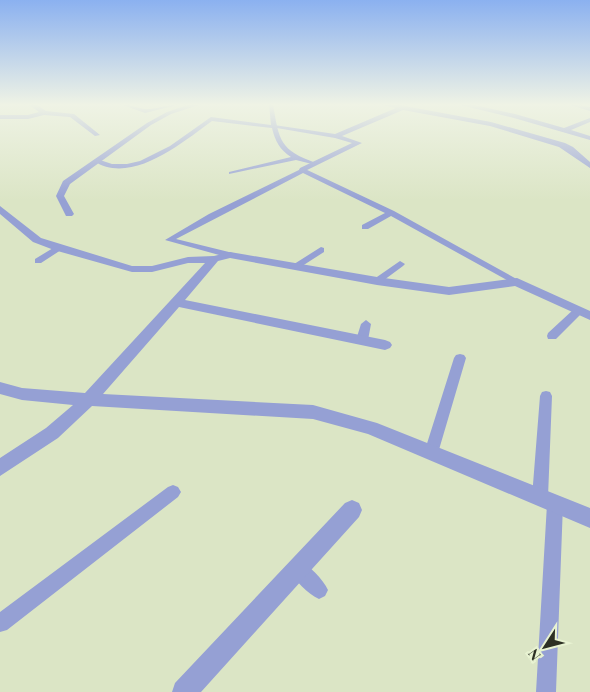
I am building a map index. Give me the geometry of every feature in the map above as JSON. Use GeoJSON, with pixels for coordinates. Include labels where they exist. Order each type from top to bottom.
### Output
{"type":"FeatureCollection","features":[{"type":"Feature","properties":{"kind":"street"},"geometry":{"type":"LineString","coordinates":[[69,214],[60,196],[66,183],[132,136]]}},
{"type":"Feature","properties":{"kind":"street"},"geometry":{"type":"LineString","coordinates":[[303,170],[358,143],[337,136]]}},
{"type":"Feature","properties":{"kind":"street"},"geometry":{"type":"LineString","coordinates":[[529,136],[570,149],[590,166]]}},
{"type":"Feature","properties":{"kind":"street"},"geometry":{"type":"LineString","coordinates":[[540,140],[549,136]]}},
{"type":"Feature","properties":{"kind":"street"},"geometry":{"type":"LineString","coordinates":[[0,209],[37,240],[58,248],[132,269],[152,269],[188,260],[214,259],[230,255],[377,281],[449,291],[517,282],[584,313]]}},
{"type":"Feature","properties":{"kind":"street"},"geometry":{"type":"LineString","coordinates":[[0,468],[52,433],[89,400],[214,259]]}},
{"type":"Feature","properties":{"kind":"street"},"geometry":{"type":"LineString","coordinates":[[175,302],[385,345]]}},
{"type":"Feature","properties":{"kind":"street"},"geometry":{"type":"LineString","coordinates":[[0,388],[22,394],[89,400],[313,412],[371,428],[590,518]]}},
{"type":"Feature","properties":{"kind":"street"},"geometry":{"type":"LineString","coordinates":[[184,692],[352,510]]}},
{"type":"Feature","properties":{"kind":"lane"},"geometry":{"type":"LineString","coordinates":[[97,161],[114,168],[153,158],[186,136]]}},
{"type":"Feature","properties":{"kind":"lane"},"geometry":{"type":"LineString","coordinates":[[276,136],[281,146],[295,158],[314,164]]}},
{"type":"Feature","properties":{"kind":"lane"},"geometry":{"type":"LineString","coordinates":[[231,174],[295,158]]}},
{"type":"Feature","properties":{"kind":"lane"},"geometry":{"type":"LineString","coordinates":[[230,255],[169,240],[303,170],[391,213],[517,282]]}},
{"type":"Feature","properties":{"kind":"lane"},"geometry":{"type":"LineString","coordinates":[[365,226],[391,213]]}},
{"type":"Feature","properties":{"kind":"lane"},"geometry":{"type":"LineString","coordinates":[[38,261],[58,248]]}},
{"type":"Feature","properties":{"kind":"lane"},"geometry":{"type":"LineString","coordinates":[[296,266],[320,250]]}},
{"type":"Feature","properties":{"kind":"lane"},"geometry":{"type":"LineString","coordinates":[[377,281],[400,264]]}},
{"type":"Feature","properties":{"kind":"lane"},"geometry":{"type":"LineString","coordinates":[[552,336],[584,313]]}},
{"type":"Feature","properties":{"kind":"lane"},"geometry":{"type":"LineString","coordinates":[[362,340],[366,324]]}},
{"type":"Feature","properties":{"kind":"lane"},"geometry":{"type":"LineString","coordinates":[[431,453],[460,358]]}},
{"type":"Feature","properties":{"kind":"lane"},"geometry":{"type":"LineString","coordinates":[[546,396],[548,501],[546,692]]}},
{"type":"Feature","properties":{"kind":"lane"},"geometry":{"type":"LineString","coordinates":[[0,623],[173,492]]}},
{"type":"Feature","properties":{"kind":"lane"},"geometry":{"type":"LineString","coordinates":[[298,569],[319,590]]}}]}
